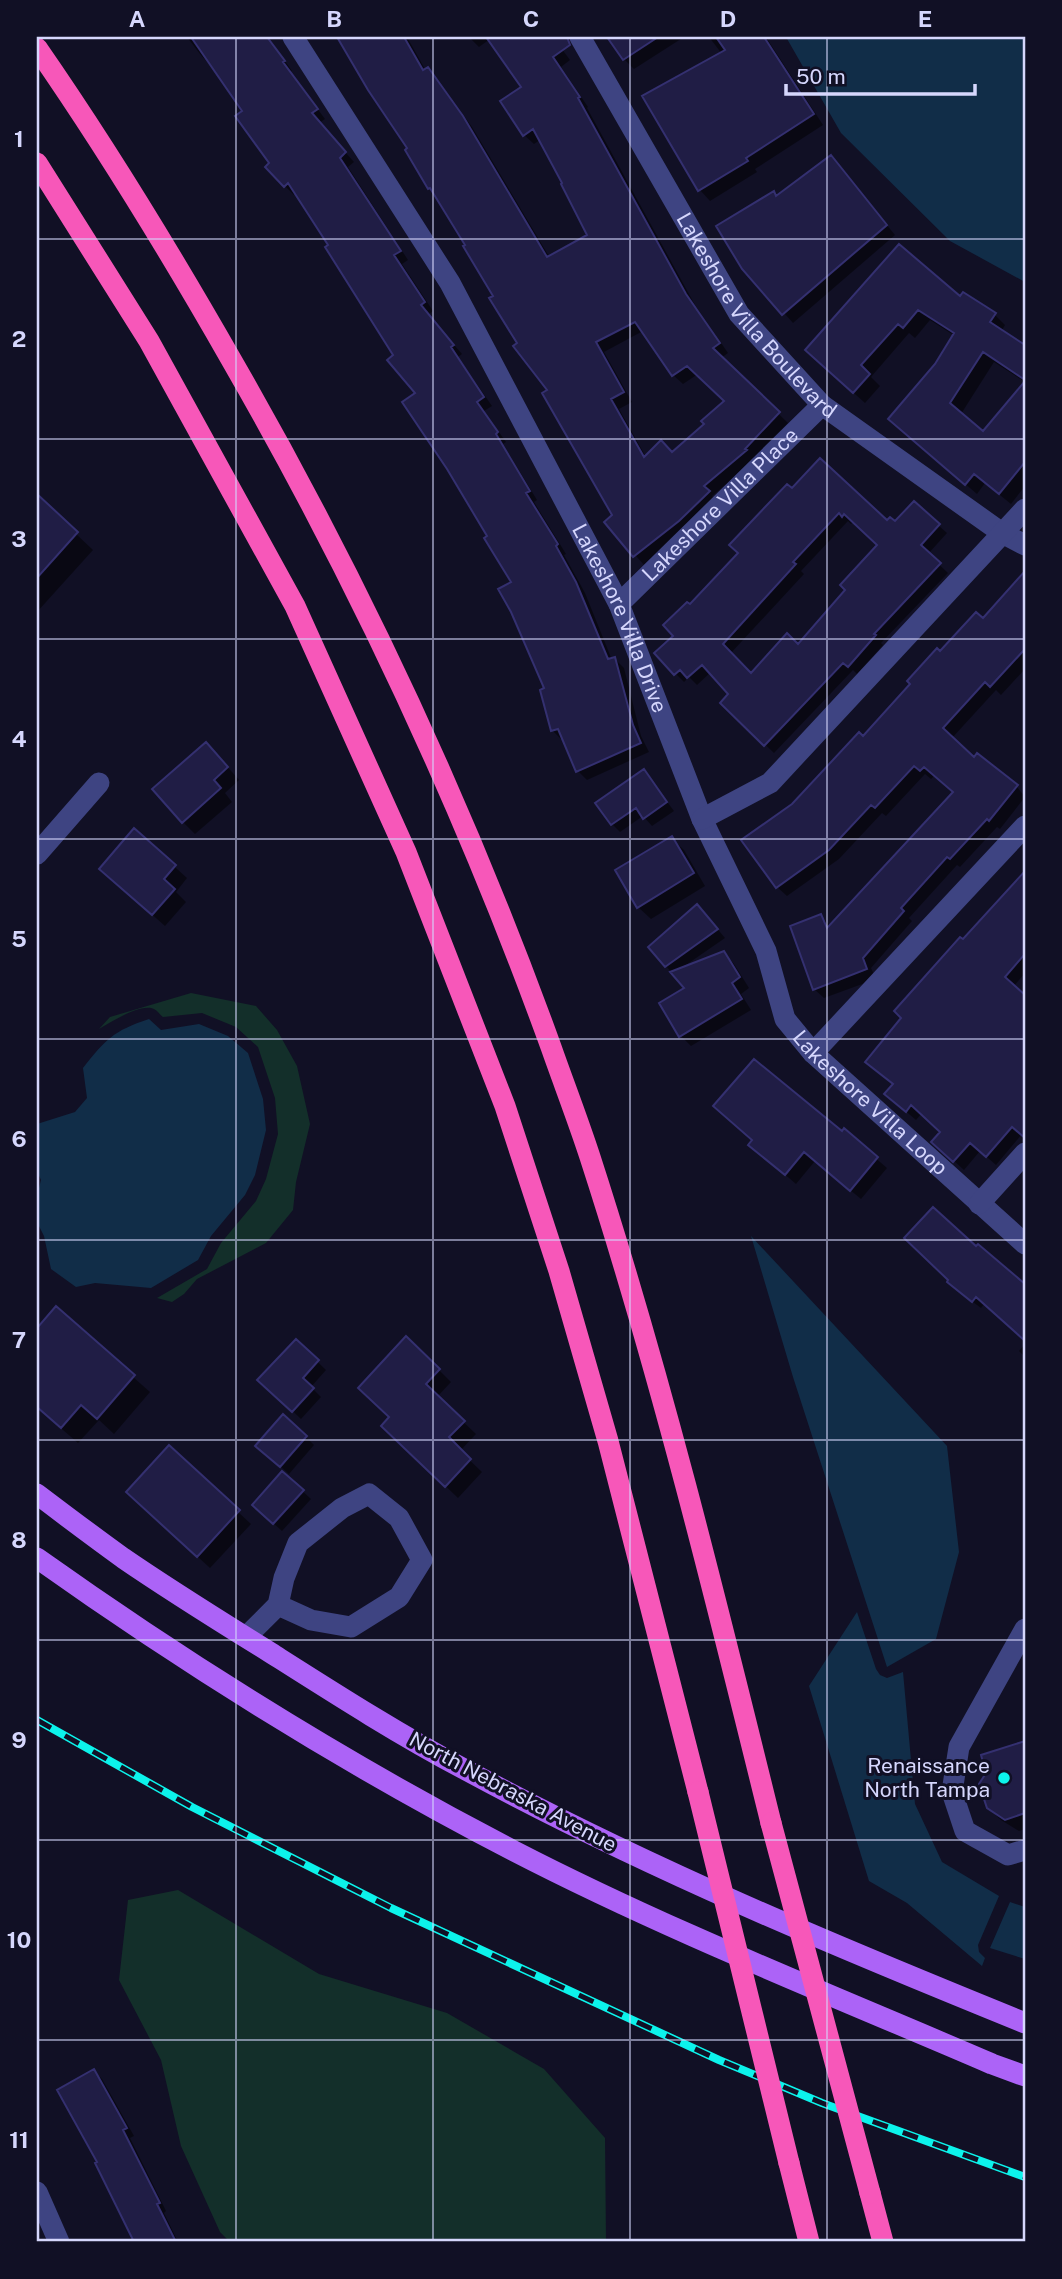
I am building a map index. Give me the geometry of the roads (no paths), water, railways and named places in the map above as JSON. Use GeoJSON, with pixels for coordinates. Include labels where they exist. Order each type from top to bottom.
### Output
{"type":"FeatureCollection","features":[{"type":"Feature","properties":{"kind":"highway"},"geometry":{"type":"LineString","coordinates":[[37,48],[171,254],[281,446],[388,656],[481,863],[589,1153],[639,1315],[883,2242]]}},
{"type":"Feature","properties":{"kind":"highway"},"geometry":{"type":"LineString","coordinates":[[37,163],[149,341],[295,606],[406,852],[505,1106],[544,1224],[608,1441],[809,2242]]}},
{"type":"Feature","properties":{"kind":"main road","name":"North Nebraska Avenue"},"geometry":{"type":"LineString","coordinates":[[37,1494],[124,1559],[342,1699],[463,1769],[720,1896],[1025,2023]]}},
{"type":"Feature","properties":{"kind":"main road"},"geometry":{"type":"LineString","coordinates":[[37,1558],[201,1669],[293,1727],[417,1799],[516,1852],[677,1929],[1025,2076]]}},
{"type":"Feature","properties":{"kind":"main road"},"geometry":{"type":"LineString","coordinates":[[992,2064],[1025,2064]]}},
{"type":"Feature","properties":{"kind":"main road"},"geometry":{"type":"LineString","coordinates":[[992,2064],[1025,2084]]}},
{"type":"Feature","properties":{"kind":"street","name":"Lakeshore Villa Drive"},"geometry":{"type":"LineString","coordinates":[[293,37],[450,283],[619,604],[702,819]]}},
{"type":"Feature","properties":{"kind":"street","name":"Lakeshore Villa Boulevard"},"geometry":{"type":"LineString","coordinates":[[580,37],[739,314],[822,405],[1002,533]]}},
{"type":"Feature","properties":{"kind":"street","name":"Lakeshore Villa Place"},"geometry":{"type":"LineString","coordinates":[[619,604],[822,405]]}},
{"type":"Feature","properties":{"kind":"street"},"geometry":{"type":"LineString","coordinates":[[702,819],[770,782],[1025,509]]}},
{"type":"Feature","properties":{"kind":"street"},"geometry":{"type":"LineString","coordinates":[[1002,533],[1025,545]]}},
{"type":"Feature","properties":{"kind":"street"},"geometry":{"type":"LineString","coordinates":[[37,854],[99,783]]}},
{"type":"Feature","properties":{"kind":"street","name":"Lakeshore Villa Loop"},"geometry":{"type":"LineString","coordinates":[[702,819],[766,951],[785,1019],[813,1053],[1025,1244]]}},
{"type":"Feature","properties":{"kind":"street"},"geometry":{"type":"LineString","coordinates":[[813,1053],[1025,826]]}},
{"type":"Feature","properties":{"kind":"street"},"geometry":{"type":"LineString","coordinates":[[979,1204],[1025,1153]]}},
{"type":"Feature","properties":{"kind":"street"},"geometry":{"type":"LineString","coordinates":[[246,1637],[278,1605],[284,1578],[298,1543],[342,1508],[369,1494],[399,1518],[422,1560],[399,1597],[351,1628],[311,1620],[278,1605]]}},
{"type":"Feature","properties":{"kind":"street"},"geometry":{"type":"LineString","coordinates":[[1025,1629],[959,1747],[952,1791],[965,1831],[1008,1855],[1025,1850]]}},
{"type":"Feature","properties":{"kind":"street"},"geometry":{"type":"LineString","coordinates":[[37,2192],[59,2242]]}},
{"type":"Feature","properties":{"kind":"water"},"geometry":{"type":"Polygon","coordinates":[[[786,37],[1025,37],[1025,282],[950,241],[841,133],[786,37]]]}},
{"type":"Feature","properties":{"kind":"water"},"geometry":{"type":"Polygon","coordinates":[[[149,1019],[161,1030],[199,1024],[228,1036],[248,1053],[263,1099],[266,1130],[255,1175],[245,1195],[211,1236],[198,1260],[151,1288],[95,1283],[76,1287],[51,1269],[44,1236],[37,1222],[37,1196],[41,1180],[37,1171],[37,1124],[75,1112],[87,1098],[83,1068],[111,1037],[149,1019]]]}},
{"type":"Feature","properties":{"kind":"water"},"geometry":{"type":"Polygon","coordinates":[[[751,1236],[947,1446],[959,1552],[936,1639],[887,1667],[793,1377],[751,1236]]]}},
{"type":"Feature","properties":{"kind":"water"},"geometry":{"type":"Polygon","coordinates":[[[857,1612],[880,1675],[887,1678],[903,1672],[915,1804],[942,1862],[999,1896],[978,1945],[979,1952],[985,1958],[982,1966],[907,1903],[869,1881],[809,1686],[857,1612]]]}},
{"type":"Feature","properties":{"kind":"water"},"geometry":{"type":"Polygon","coordinates":[[[1010,1902],[1025,1907],[1025,1959],[990,1948],[1010,1902]]]}},
{"type":"Feature","properties":{"kind":"railway"},"geometry":{"type":"LineString","coordinates":[[37,1720],[192,1807],[391,1908],[719,2060],[822,2103],[1025,2177]]}},
{"type":"Feature","properties":{"kind":"place","name":"Renaissance North Tampa"},"geometry":{"type":"Point","coordinates":[1004,1778]}}]}
